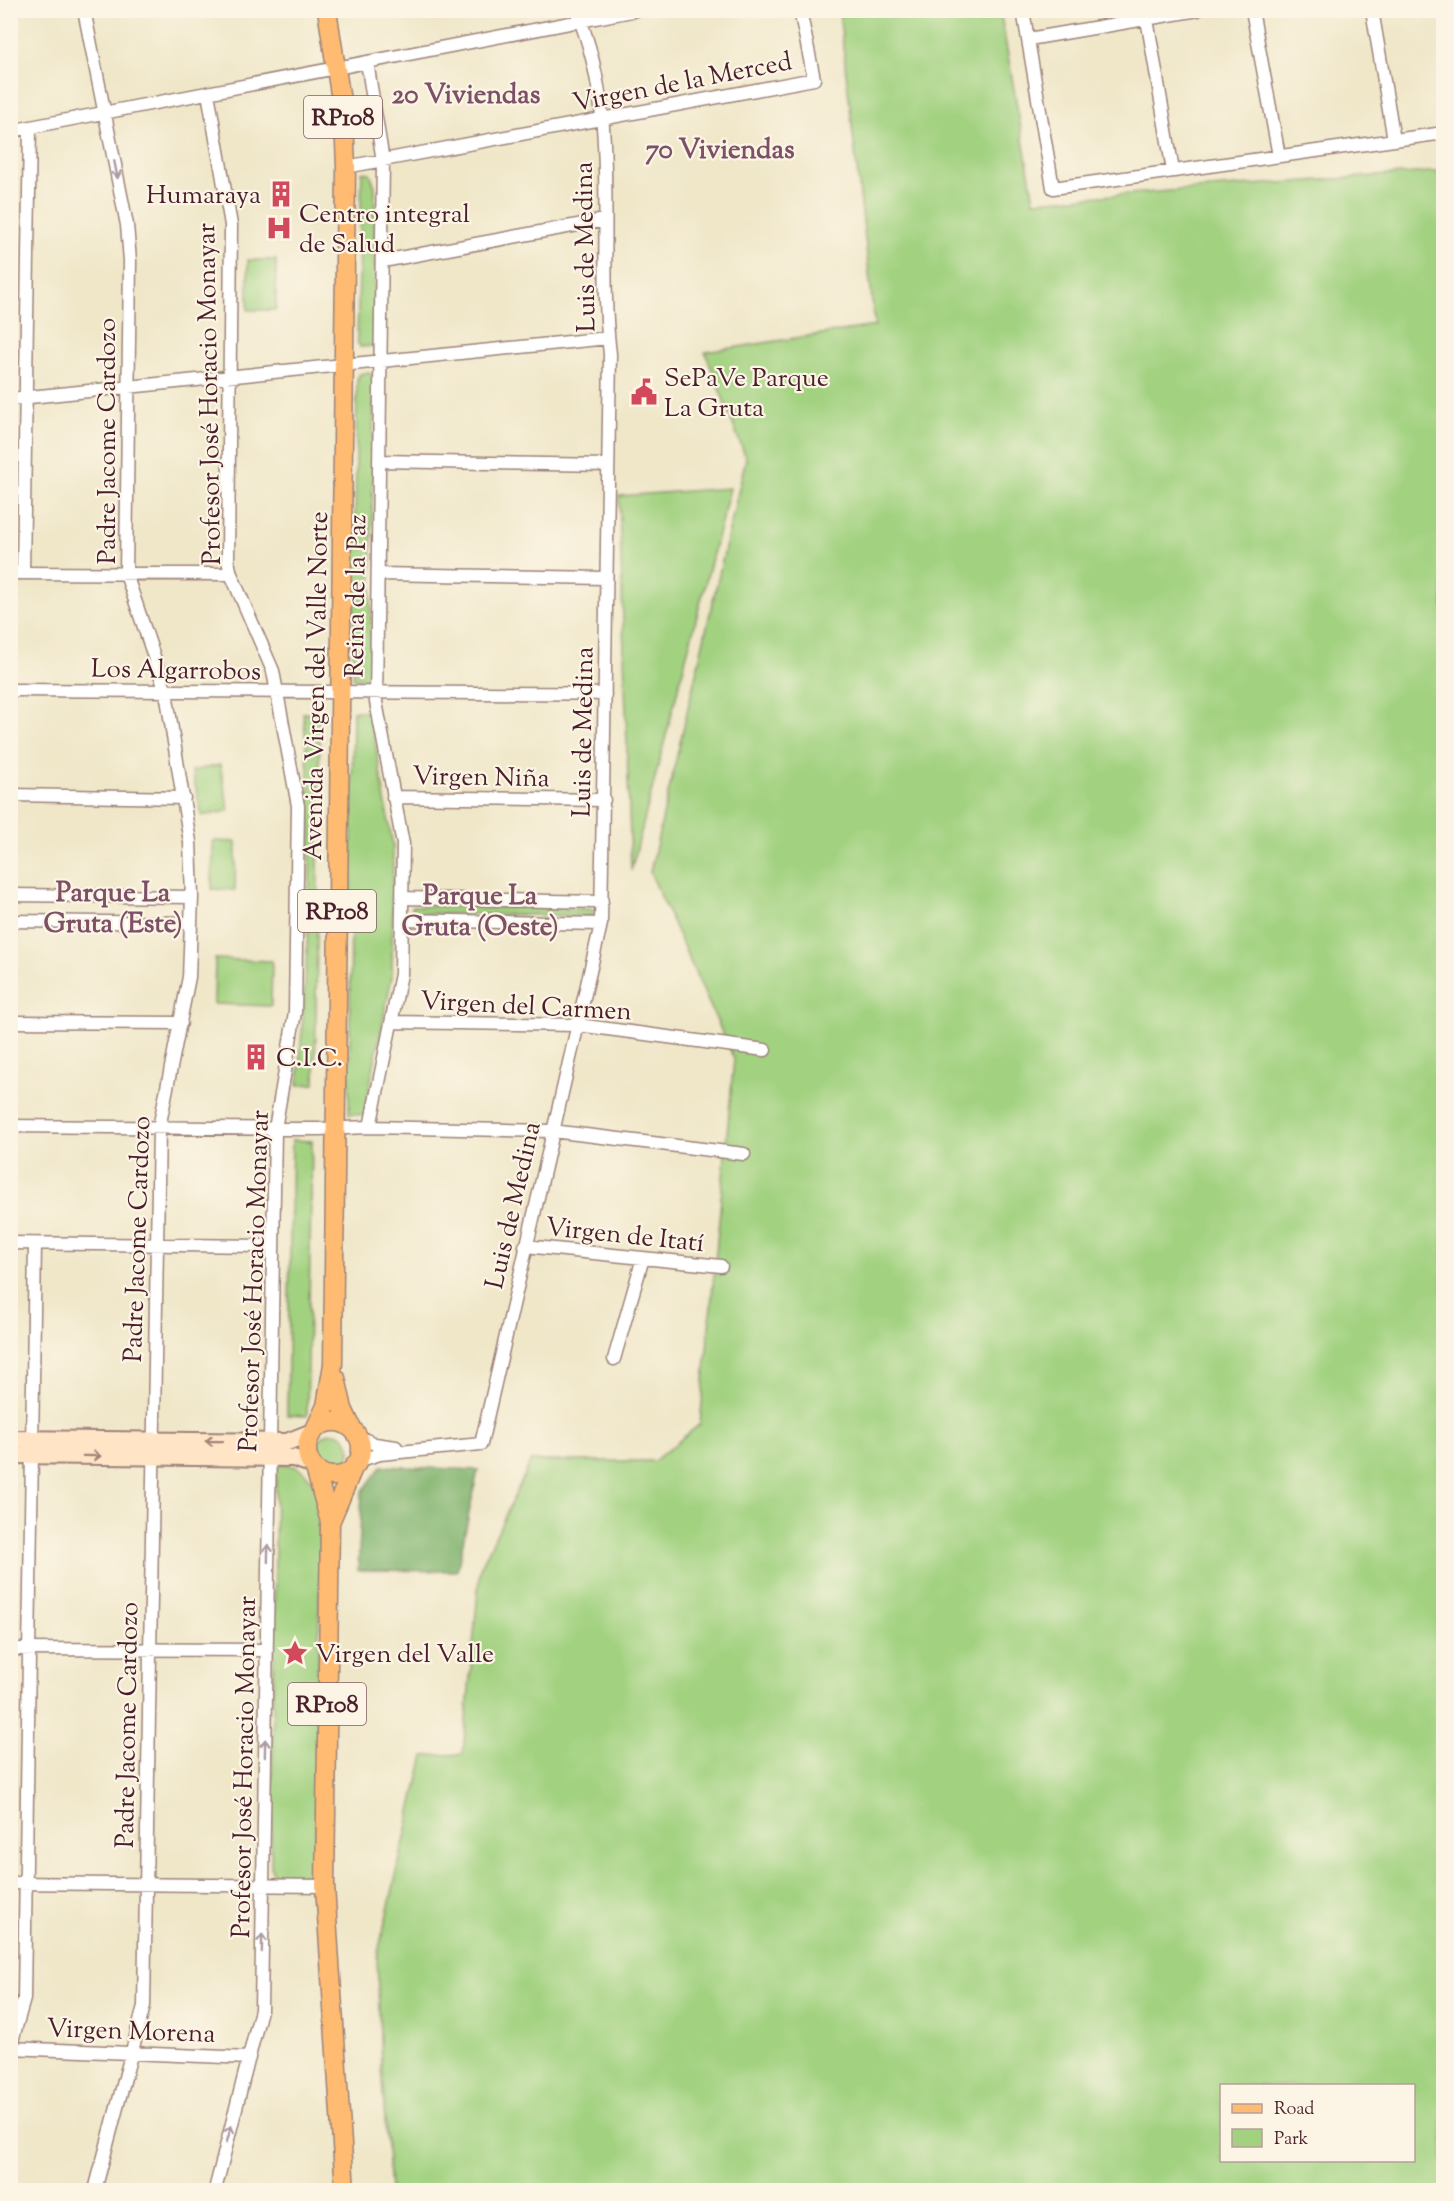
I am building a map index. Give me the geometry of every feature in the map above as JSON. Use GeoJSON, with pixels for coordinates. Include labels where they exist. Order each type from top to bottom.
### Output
{"type":"FeatureCollection","features":[{"type":"Feature","properties":{"kind":"main road","name":"Avenida Virgen del Valle Norte"},"geometry":{"type":"LineString","coordinates":[[314,1430],[326,1406],[333,1364],[345,365],[346,166],[337,68],[327,10]]}},
{"type":"Feature","properties":{"kind":"main road","name":"Avenida Virgen del Valle Norte"},"geometry":{"type":"LineString","coordinates":[[333,1364],[343,1409],[355,1433]]}},
{"type":"Feature","properties":{"kind":"main road"},"geometry":{"type":"LineString","coordinates":[[270,1450],[330,1422],[346,1425],[355,1433]]}},
{"type":"Feature","properties":{"kind":"main road","name":"RP108"},"geometry":{"type":"LineString","coordinates":[[314,1430],[307,1448],[330,1522],[325,1886],[345,2190]]}},
{"type":"Feature","properties":{"kind":"main road","name":"RP108"},"geometry":{"type":"LineString","coordinates":[[330,1522],[360,1449],[355,1433]]}},
{"type":"Feature","properties":{"kind":"main road"},"geometry":{"type":"LineString","coordinates":[[10,1439],[33,1447],[270,1450],[331,1475],[348,1471],[356,1463]]}},
{"type":"Feature","properties":{"kind":"main road"},"geometry":{"type":"LineString","coordinates":[[10,1455],[33,1447]]}},
{"type":"Feature","properties":{"kind":"street","name":"Padre Jacome Cardozo"},"geometry":{"type":"LineString","coordinates":[[84,10],[127,225],[130,261],[126,574],[166,692],[190,842],[192,897],[189,977],[159,1128],[144,2006],[95,2190]]}},
{"type":"Feature","properties":{"kind":"street"},"geometry":{"type":"LineString","coordinates":[[10,131],[367,62],[578,16],[637,10]]}},
{"type":"Feature","properties":{"kind":"street","name":"Virgen de la Merced"},"geometry":{"type":"LineString","coordinates":[[346,166],[814,79],[800,10]]}},
{"type":"Feature","properties":{"kind":"street"},"geometry":{"type":"LineString","coordinates":[[1023,10],[1053,188],[1443,133]]}},
{"type":"Feature","properties":{"kind":"street"},"geometry":{"type":"LineString","coordinates":[[1029,39],[1198,10]]}},
{"type":"Feature","properties":{"kind":"street"},"geometry":{"type":"LineString","coordinates":[[1252,10],[1279,156]]}},
{"type":"Feature","properties":{"kind":"street"},"geometry":{"type":"LineString","coordinates":[[1372,10],[1394,140]]}},
{"type":"Feature","properties":{"kind":"street","name":"Luis de Medina"},"geometry":{"type":"LineString","coordinates":[[418,1450],[481,1444],[601,924],[608,465],[608,338],[603,118],[587,36],[578,16]]}},
{"type":"Feature","properties":{"kind":"street"},"geometry":{"type":"LineString","coordinates":[[1147,19],[1173,171]]}},
{"type":"Feature","properties":{"kind":"street","name":"Reina de la Paz"},"geometry":{"type":"LineString","coordinates":[[367,62],[383,160],[376,690],[403,844],[401,974],[370,1127]]}},
{"type":"Feature","properties":{"kind":"street","name":"Profesor José Horacio Monayar"},"geometry":{"type":"LineString","coordinates":[[208,93],[231,225],[228,561],[231,574],[273,671],[298,806],[295,1012],[275,1129],[261,2010],[215,2190]]}},
{"type":"Feature","properties":{"kind":"street"},"geometry":{"type":"LineString","coordinates":[[30,128],[26,397],[17,573],[231,574]]}},
{"type":"Feature","properties":{"kind":"street"},"geometry":{"type":"LineString","coordinates":[[383,261],[605,219]]}},
{"type":"Feature","properties":{"kind":"street"},"geometry":{"type":"LineString","coordinates":[[10,399],[608,338]]}},
{"type":"Feature","properties":{"kind":"street"},"geometry":{"type":"LineString","coordinates":[[380,461],[608,465]]}},
{"type":"Feature","properties":{"kind":"street"},"geometry":{"type":"LineString","coordinates":[[378,574],[606,578]]}},
{"type":"Feature","properties":{"kind":"street","name":"Los Algarrobos"},"geometry":{"type":"LineString","coordinates":[[10,690],[278,693],[340,693],[376,690],[605,694]]}},
{"type":"Feature","properties":{"kind":"street"},"geometry":{"type":"LineString","coordinates":[[10,795],[184,798]]}},
{"type":"Feature","properties":{"kind":"street","name":"Virgen Niña"},"geometry":{"type":"LineString","coordinates":[[393,797],[604,800]]}},
{"type":"Feature","properties":{"kind":"street"},"geometry":{"type":"LineString","coordinates":[[10,895],[192,897]]}},
{"type":"Feature","properties":{"kind":"street"},"geometry":{"type":"LineString","coordinates":[[403,898],[602,902]]}},
{"type":"Feature","properties":{"kind":"street"},"geometry":{"type":"LineString","coordinates":[[402,920],[601,924]]}},
{"type":"Feature","properties":{"kind":"street"},"geometry":{"type":"LineString","coordinates":[[10,921],[191,923]]}},
{"type":"Feature","properties":{"kind":"street"},"geometry":{"type":"LineString","coordinates":[[10,1022],[181,1023]]}},
{"type":"Feature","properties":{"kind":"street","name":"Virgen del Carmen"},"geometry":{"type":"LineString","coordinates":[[392,1022],[578,1025],[765,1050]]}},
{"type":"Feature","properties":{"kind":"street"},"geometry":{"type":"LineString","coordinates":[[10,1126],[275,1129],[370,1127],[552,1131],[744,1155]]}},
{"type":"Feature","properties":{"kind":"street"},"geometry":{"type":"LineString","coordinates":[[10,1243],[273,1246]]}},
{"type":"Feature","properties":{"kind":"street"},"geometry":{"type":"LineString","coordinates":[[11,2048],[24,2000],[35,1244]]}},
{"type":"Feature","properties":{"kind":"street","name":"Virgen de Itatí"},"geometry":{"type":"LineString","coordinates":[[525,1246],[721,1266]]}},
{"type":"Feature","properties":{"kind":"street"},"geometry":{"type":"LineString","coordinates":[[614,1359],[643,1258]]}},
{"type":"Feature","properties":{"kind":"street"},"geometry":{"type":"LineString","coordinates":[[355,1433],[375,1444],[418,1450]]}},
{"type":"Feature","properties":{"kind":"street"},"geometry":{"type":"LineString","coordinates":[[356,1463],[380,1454],[418,1450]]}},
{"type":"Feature","properties":{"kind":"street"},"geometry":{"type":"LineString","coordinates":[[10,1649],[267,1650]]}},
{"type":"Feature","properties":{"kind":"street"},"geometry":{"type":"LineString","coordinates":[[10,1883],[325,1886]]}},
{"type":"Feature","properties":{"kind":"street","name":"Virgen Morena"},"geometry":{"type":"LineString","coordinates":[[11,2048],[249,2058]]}},
{"type":"Feature","properties":{"kind":"green space"},"geometry":{"type":"Polygon","coordinates":[[[839,11],[1000,11],[1034,201],[1443,171],[1443,2190],[390,2190],[381,2064],[377,1957],[424,1756],[463,1754],[480,1569],[531,1461],[654,1461],[700,1424],[734,1059],[650,872],[746,458],[705,352],[875,326],[839,11]]]}},
{"type":"Feature","properties":{"kind":"green space"},"geometry":{"type":"Polygon","coordinates":[[[362,172],[370,173],[375,187],[374,341],[372,346],[360,347],[357,341],[362,172]]]}},
{"type":"Feature","properties":{"kind":"green space"},"geometry":{"type":"Polygon","coordinates":[[[248,260],[276,260],[276,310],[248,310],[248,260]]]}},
{"type":"Feature","properties":{"kind":"green space"},"geometry":{"type":"Polygon","coordinates":[[[369,372],[374,377],[370,679],[353,678],[357,379],[360,374],[369,372]]]}},
{"type":"Feature","properties":{"kind":"green space"},"geometry":{"type":"Polygon","coordinates":[[[730,488],[631,871],[619,496],[730,488]]]}},
{"type":"Feature","properties":{"kind":"green space"},"geometry":{"type":"Polygon","coordinates":[[[353,711],[370,712],[393,847],[392,976],[364,1115],[349,1114],[353,711]]]}},
{"type":"Feature","properties":{"kind":"green space"},"geometry":{"type":"Polygon","coordinates":[[[303,713],[320,714],[315,1084],[298,1085],[307,946],[310,852],[303,713]]]}},
{"type":"Feature","properties":{"kind":"green space"},"geometry":{"type":"Polygon","coordinates":[[[220,765],[229,811],[202,816],[192,771],[220,765]]]}},
{"type":"Feature","properties":{"kind":"green space"},"geometry":{"type":"Polygon","coordinates":[[[213,841],[236,842],[235,890],[212,889],[213,841]]]}},
{"type":"Feature","properties":{"kind":"green space"},"geometry":{"type":"Polygon","coordinates":[[[412,906],[593,909],[593,916],[412,913],[412,906]]]}},
{"type":"Feature","properties":{"kind":"green space"},"geometry":{"type":"Polygon","coordinates":[[[215,959],[272,961],[271,1006],[214,1004],[215,959]]]}},
{"type":"Feature","properties":{"kind":"green space"},"geometry":{"type":"Polygon","coordinates":[[[292,1140],[312,1141],[307,1416],[287,1415],[292,1140]]]}},
{"type":"Feature","properties":{"kind":"green space"},"geometry":{"type":"Polygon","coordinates":[[[333,1433],[345,1438],[350,1450],[345,1462],[333,1467],[321,1462],[316,1450],[321,1438],[333,1433]]]}},
{"type":"Feature","properties":{"kind":"green space"},"geometry":{"type":"Polygon","coordinates":[[[283,1464],[299,1468],[309,1477],[321,1504],[315,1869],[312,1873],[296,1878],[273,1874],[271,1866],[276,1472],[278,1466],[283,1464]]]}},
{"type":"Feature","properties":{"kind":"green space"},"geometry":{"type":"Polygon","coordinates":[[[382,1466],[478,1470],[457,1571],[358,1570],[362,1492],[382,1466]]]}},
{"type":"Feature","properties":{"kind":"place","name":"Humaraya"},"geometry":{"type":"Point","coordinates":[281,194]}},
{"type":"Feature","properties":{"kind":"place","name":"Centro integral de Salud"},"geometry":{"type":"Point","coordinates":[279,228]}},
{"type":"Feature","properties":{"kind":"place","name":"SePaVe Parque La Gruta"},"geometry":{"type":"Point","coordinates":[644,392]}},
{"type":"Feature","properties":{"kind":"place","name":"C.I.C."},"geometry":{"type":"Point","coordinates":[256,1057]}},
{"type":"Feature","properties":{"kind":"place","name":"Virgen del Valle"},"geometry":{"type":"Point","coordinates":[295,1653]}},
{"type":"Feature","properties":{"kind":"district","name":"20 Viviendas"},"geometry":{"type":"Point","coordinates":[466,94]}},
{"type":"Feature","properties":{"kind":"district","name":"70 Viviendas"},"geometry":{"type":"Point","coordinates":[720,149]}},
{"type":"Feature","properties":{"kind":"district","name":"Parque La Gruta (Este)"},"geometry":{"type":"Point","coordinates":[113,908]}},
{"type":"Feature","properties":{"kind":"district","name":"Parque La Gruta (Oeste)"},"geometry":{"type":"Point","coordinates":[480,910]}}]}
